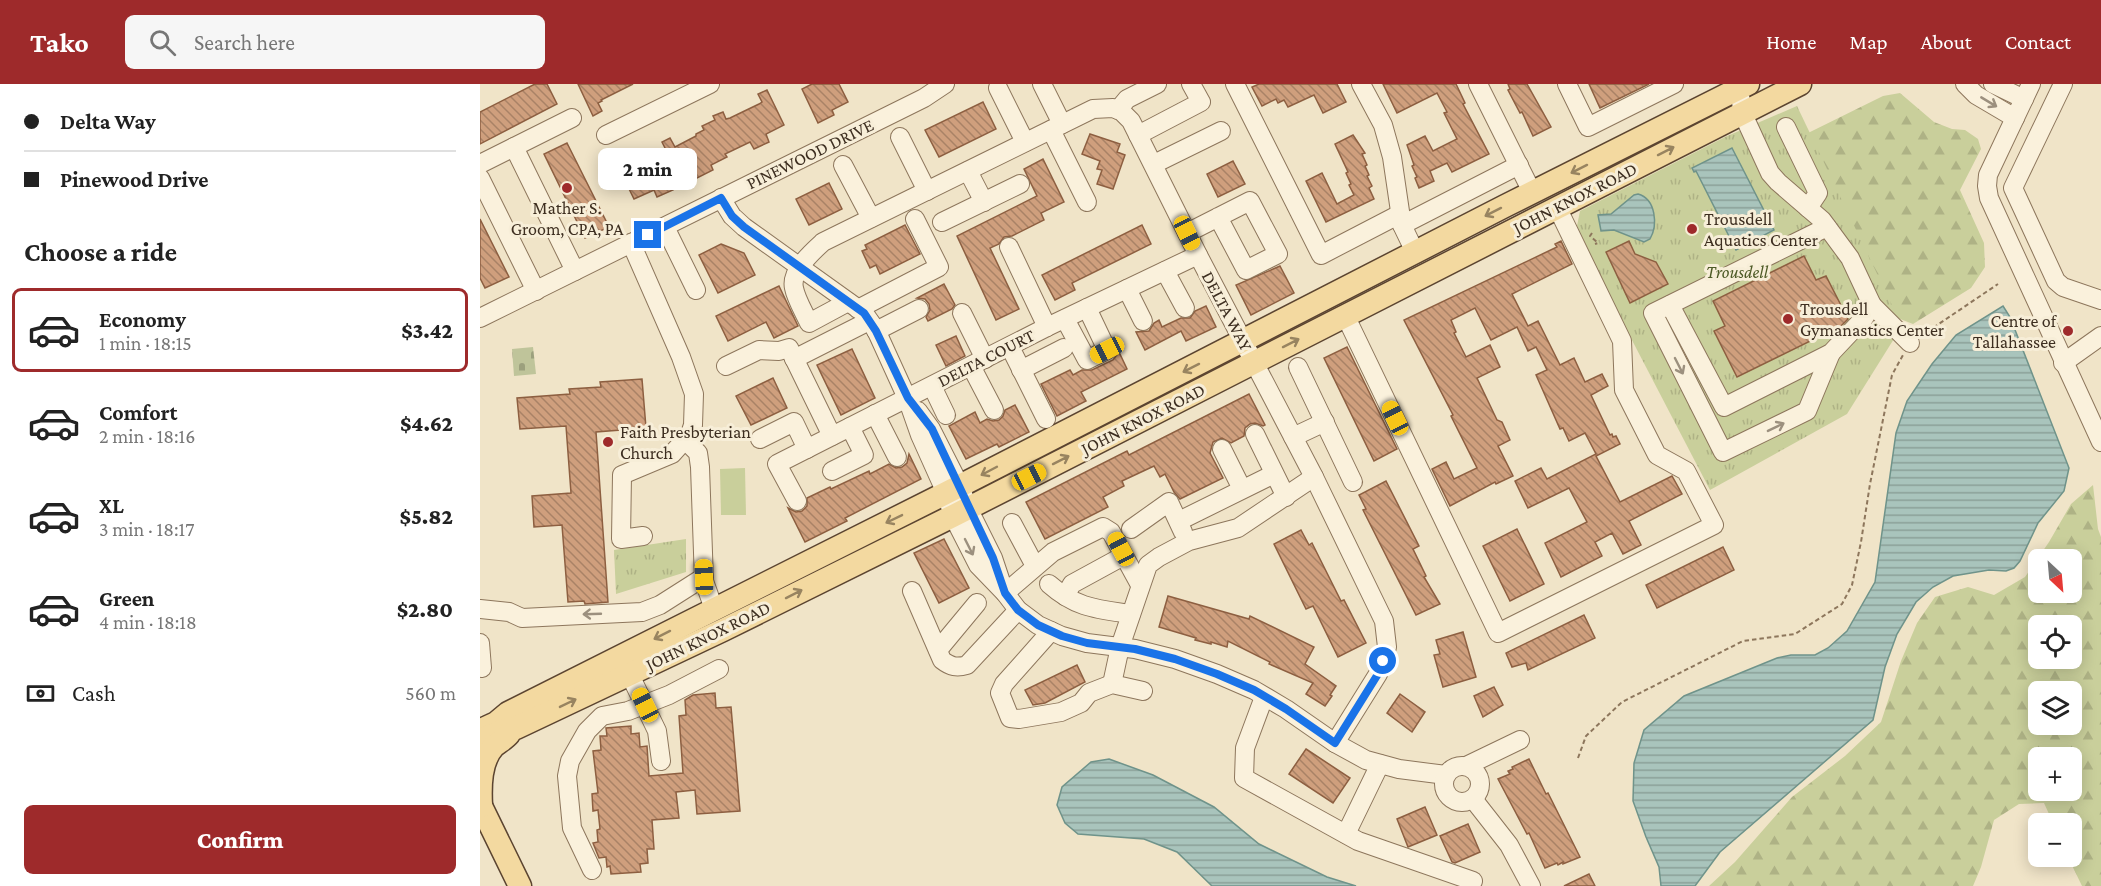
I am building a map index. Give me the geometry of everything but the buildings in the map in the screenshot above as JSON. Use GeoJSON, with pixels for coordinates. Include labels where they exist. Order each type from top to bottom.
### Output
{"type":"FeatureCollection","features":[{"type":"Feature","properties":{"kind":"main road","name":"JOHN KNOX ROAD"},"geometry":{"type":"LineString","coordinates":[[480,731],[629,673],[723,630],[960,512],[1800,84]]}},
{"type":"Feature","properties":{"kind":"main road","name":"JOHN KNOX ROAD"},"geometry":{"type":"LineString","coordinates":[[480,741],[500,732],[512,720],[714,609],[1243,342],[1734,87]]}},
{"type":"Feature","properties":{"kind":"main road"},"geometry":{"type":"LineString","coordinates":[[1539,189],[1550,211]]}},
{"type":"Feature","properties":{"kind":"main road"},"geometry":{"type":"LineString","coordinates":[[714,609],[723,630]]}},
{"type":"Feature","properties":{"kind":"main road"},"geometry":{"type":"LineString","coordinates":[[480,720],[493,715],[512,720],[484,762],[480,785],[483,815],[520,886]]}},
{"type":"Feature","properties":{"kind":"street"},"geometry":{"type":"LineString","coordinates":[[606,135],[710,84]]}},
{"type":"Feature","properties":{"kind":"street","name":"PINEWOOD DRIVE"},"geometry":{"type":"LineString","coordinates":[[480,318],[924,98],[945,84]]}},
{"type":"Feature","properties":{"kind":"street"},"geometry":{"type":"LineString","coordinates":[[1042,84],[1086,202]]}},
{"type":"Feature","properties":{"kind":"street"},"geometry":{"type":"LineString","coordinates":[[919,309],[809,322],[794,289],[793,281],[811,252],[823,242],[1093,109],[1106,107],[1118,110],[1127,99],[1156,84]]}},
{"type":"Feature","properties":{"kind":"street"},"geometry":{"type":"LineString","coordinates":[[1138,135],[1200,102],[1191,84]]}},
{"type":"Feature","properties":{"kind":"street"},"geometry":{"type":"LineString","coordinates":[[1235,84],[1321,255],[1519,165]]}},
{"type":"Feature","properties":{"kind":"street"},"geometry":{"type":"LineString","coordinates":[[1361,84],[1383,125],[1392,157],[1401,219],[1415,252]]}},
{"type":"Feature","properties":{"kind":"street"},"geometry":{"type":"LineString","coordinates":[[1478,84],[1519,165],[1539,189]]}},
{"type":"Feature","properties":{"kind":"street"},"geometry":{"type":"LineString","coordinates":[[1567,84],[1588,127],[1674,84]]}},
{"type":"Feature","properties":{"kind":"street"},"geometry":{"type":"LineString","coordinates":[[1965,84],[1976,95],[2015,118]]}},
{"type":"Feature","properties":{"kind":"street"},"geometry":{"type":"LineString","coordinates":[[1994,84],[2028,92],[1988,175],[1989,198],[2101,442]]}},
{"type":"Feature","properties":{"kind":"street"},"geometry":{"type":"LineString","coordinates":[[2063,84],[2013,188],[2056,281],[2063,287],[2101,300]]}},
{"type":"Feature","properties":{"kind":"street"},"geometry":{"type":"LineString","coordinates":[[1734,87],[1742,112],[1770,173],[1827,227],[1850,258],[1872,304],[1910,343]]}},
{"type":"Feature","properties":{"kind":"street"},"geometry":{"type":"LineString","coordinates":[[998,88],[1025,142]]}},
{"type":"Feature","properties":{"kind":"street","name":"DELTA WAY"},"geometry":{"type":"LineString","coordinates":[[1118,110],[1126,115],[1154,164],[1198,255],[1314,477],[1384,621],[1387,647],[1378,674],[1335,743]]}},
{"type":"Feature","properties":{"kind":"street"},"geometry":{"type":"LineString","coordinates":[[480,164],[572,118]]}},
{"type":"Feature","properties":{"kind":"street"},"geometry":{"type":"LineString","coordinates":[[1786,127],[1818,193],[1808,208]]}},
{"type":"Feature","properties":{"kind":"street"},"geometry":{"type":"LineString","coordinates":[[1154,164],[1221,131]]}},
{"type":"Feature","properties":{"kind":"street"},"geometry":{"type":"LineString","coordinates":[[900,137],[927,191]]}},
{"type":"Feature","properties":{"kind":"street"},"geometry":{"type":"LineString","coordinates":[[514,147],[575,271]]}},
{"type":"Feature","properties":{"kind":"street"},"geometry":{"type":"LineString","coordinates":[[843,165],[871,218]]}},
{"type":"Feature","properties":{"kind":"street"},"geometry":{"type":"LineString","coordinates":[[968,171],[984,202]]}},
{"type":"Feature","properties":{"kind":"street"},"geometry":{"type":"LineString","coordinates":[[480,178],[536,291]]}},
{"type":"Feature","properties":{"kind":"street"},"geometry":{"type":"LineString","coordinates":[[942,222],[1020,184]]}},
{"type":"Feature","properties":{"kind":"street"},"geometry":{"type":"LineString","coordinates":[[721,198],[732,216],[744,227],[863,316],[908,398],[932,429],[978,565],[1018,610],[1062,636],[1087,643],[1120,647],[1175,659],[1217,674],[1264,697],[1335,743],[1366,760],[1399,769],[1446,775]]}},
{"type":"Feature","properties":{"kind":"street"},"geometry":{"type":"LineString","coordinates":[[1345,315],[1498,633],[1714,525],[1686,471],[1657,455],[1624,390],[1622,341],[1550,211]]}},
{"type":"Feature","properties":{"kind":"street"},"geometry":{"type":"LineString","coordinates":[[1187,233],[1218,217]]}},
{"type":"Feature","properties":{"kind":"street"},"geometry":{"type":"LineString","coordinates":[[794,359],[939,267],[915,219]]}},
{"type":"Feature","properties":{"kind":"street"},"geometry":{"type":"LineString","coordinates":[[665,227],[696,290]]}},
{"type":"Feature","properties":{"kind":"street"},"geometry":{"type":"LineString","coordinates":[[1827,227],[1653,314],[1723,452],[1807,411],[1831,353]]}},
{"type":"Feature","properties":{"kind":"street"},"geometry":{"type":"LineString","coordinates":[[631,243],[681,357],[694,394],[693,425],[685,440],[672,454],[622,475],[621,539],[643,536]]}},
{"type":"Feature","properties":{"kind":"street"},"geometry":{"type":"LineString","coordinates":[[1009,247],[1047,327]]}},
{"type":"Feature","properties":{"kind":"street","name":"DELTA COURT"},"geometry":{"type":"LineString","coordinates":[[797,501],[777,464],[1047,327],[1198,255]]}},
{"type":"Feature","properties":{"kind":"street"},"geometry":{"type":"LineString","coordinates":[[1165,271],[1185,308]]}},
{"type":"Feature","properties":{"kind":"street"},"geometry":{"type":"LineString","coordinates":[[1127,289],[1143,321]]}},
{"type":"Feature","properties":{"kind":"street"},"geometry":{"type":"LineString","coordinates":[[1670,305],[1724,407],[1831,353],[1864,318],[1872,304]]}},
{"type":"Feature","properties":{"kind":"street"},"geometry":{"type":"LineString","coordinates":[[1065,319],[1087,360],[1107,350],[1087,308]]}},
{"type":"Feature","properties":{"kind":"street"},"geometry":{"type":"LineString","coordinates":[[962,313],[994,410]]}},
{"type":"Feature","properties":{"kind":"street"},"geometry":{"type":"LineString","coordinates":[[2063,363],[2101,336]]}},
{"type":"Feature","properties":{"kind":"street"},"geometry":{"type":"LineString","coordinates":[[1010,347],[1046,419]]}},
{"type":"Feature","properties":{"kind":"street"},"geometry":{"type":"LineString","coordinates":[[726,366],[759,350],[779,351],[789,348],[832,436]]}},
{"type":"Feature","properties":{"kind":"street"},"geometry":{"type":"LineString","coordinates":[[1022,370],[1064,348]]}},
{"type":"Feature","properties":{"kind":"street"},"geometry":{"type":"LineString","coordinates":[[1298,367],[1353,482]]}},
{"type":"Feature","properties":{"kind":"street"},"geometry":{"type":"LineString","coordinates":[[932,386],[946,414]]}},
{"type":"Feature","properties":{"kind":"street"},"geometry":{"type":"LineString","coordinates":[[875,414],[897,457]]}},
{"type":"Feature","properties":{"kind":"street"},"geometry":{"type":"LineString","coordinates":[[760,439],[794,422],[807,448]]}},
{"type":"Feature","properties":{"kind":"street"},"geometry":{"type":"LineString","coordinates":[[1293,437],[1325,422]]}},
{"type":"Feature","properties":{"kind":"street"},"geometry":{"type":"LineString","coordinates":[[831,471],[864,455],[850,427]]}},
{"type":"Feature","properties":{"kind":"street"},"geometry":{"type":"LineString","coordinates":[[1255,434],[1286,497]]}},
{"type":"Feature","properties":{"kind":"street"},"geometry":{"type":"LineString","coordinates":[[685,440],[698,453],[704,577],[714,609]]}},
{"type":"Feature","properties":{"kind":"street"},"geometry":{"type":"LineString","coordinates":[[1222,449],[1242,489]]}},
{"type":"Feature","properties":{"kind":"street"},"geometry":{"type":"LineString","coordinates":[[1179,520],[1274,474]]}},
{"type":"Feature","properties":{"kind":"street"},"geometry":{"type":"LineString","coordinates":[[1112,684],[1120,647],[1148,565],[1159,556],[1187,543],[1238,528],[1314,477]]}},
{"type":"Feature","properties":{"kind":"street"},"geometry":{"type":"LineString","coordinates":[[1131,529],[1169,502],[1179,520],[1187,543]]}},
{"type":"Feature","properties":{"kind":"street"},"geometry":{"type":"LineString","coordinates":[[1012,523],[1035,567]]}},
{"type":"Feature","properties":{"kind":"street"},"geometry":{"type":"LineString","coordinates":[[1005,593],[1053,552],[1103,527],[1111,532],[1140,585]]}},
{"type":"Feature","properties":{"kind":"street"},"geometry":{"type":"LineString","coordinates":[[1065,596],[1072,584],[1116,560]]}},
{"type":"Feature","properties":{"kind":"street"},"geometry":{"type":"LineString","coordinates":[[480,609],[509,612],[522,618],[642,612],[660,605],[704,577]]}},
{"type":"Feature","properties":{"kind":"street"},"geometry":{"type":"LineString","coordinates":[[1049,584],[1073,602],[1091,608],[1131,614]]}},
{"type":"Feature","properties":{"kind":"street"},"geometry":{"type":"LineString","coordinates":[[912,591],[942,660],[949,666],[958,668],[967,665],[1018,610]]}},
{"type":"Feature","properties":{"kind":"street"},"geometry":{"type":"LineString","coordinates":[[938,650],[977,603]]}},
{"type":"Feature","properties":{"kind":"street"},"geometry":{"type":"LineString","coordinates":[[1051,631],[1004,684],[1000,693],[1010,718],[1019,719],[1061,712],[1081,703],[1089,693],[1112,684],[1143,690]]}},
{"type":"Feature","properties":{"kind":"street"},"geometry":{"type":"LineString","coordinates":[[480,643],[482,669]]}},
{"type":"Feature","properties":{"kind":"street"},"geometry":{"type":"LineString","coordinates":[[592,870],[572,828],[567,776],[570,761],[595,721],[602,716],[628,711],[669,695],[719,669]]}},
{"type":"Feature","properties":{"kind":"street"},"geometry":{"type":"LineString","coordinates":[[629,673],[657,730],[661,761]]}},
{"type":"Feature","properties":{"kind":"street"},"geometry":{"type":"LineString","coordinates":[[1264,697],[1245,748],[1244,778],[1358,840],[1473,881]]}},
{"type":"Feature","properties":{"kind":"street"},"geometry":{"type":"LineString","coordinates":[[1466,766],[1520,740]]}},
{"type":"Feature","properties":{"kind":"street"},"geometry":{"type":"LineString","coordinates":[[1346,834],[1380,764]]}},
{"type":"Feature","properties":{"kind":"street"},"geometry":{"type":"LineString","coordinates":[[1466,766],[1478,773],[1479,793],[1473,799],[1463,802],[1453,800],[1444,785],[1446,775],[1452,768],[1466,766]]}},
{"type":"Feature","properties":{"kind":"street"},"geometry":{"type":"LineString","coordinates":[[1473,799],[1509,844],[1531,886]]}},
{"type":"Feature","properties":{"kind":"path"},"geometry":{"type":"LineString","coordinates":[[1592,233],[1590,236],[1598,243],[1595,244]]}},
{"type":"Feature","properties":{"kind":"path"},"geometry":{"type":"LineString","coordinates":[[1578,758],[1586,736],[1622,702],[1743,641],[1795,634],[1842,604],[1851,585],[1861,542],[1892,375],[1910,343],[1998,284]]}},
{"type":"Feature","properties":{"kind":"green space"},"geometry":{"type":"Polygon","coordinates":[[[1900,93],[1934,122],[1952,129],[1965,130],[1978,139],[1981,149],[1960,190],[1984,243],[1985,267],[1971,288],[1913,324],[1895,317],[1806,134],[1883,96],[1900,93]]]}},
{"type":"Feature","properties":{"kind":"green space","name":"Trousdell"},"geometry":{"type":"Polygon","coordinates":[[[1797,106],[1902,326],[1847,414],[1710,490],[1622,321],[1577,226],[1580,211],[1725,137],[1797,106]]]}},
{"type":"Feature","properties":{"kind":"green space"},"geometry":{"type":"Polygon","coordinates":[[[533,347],[536,374],[514,376],[512,349],[533,347]]]}},
{"type":"Feature","properties":{"kind":"green space"},"geometry":{"type":"Polygon","coordinates":[[[745,468],[746,515],[721,515],[720,469],[745,468]]]}},
{"type":"Feature","properties":{"kind":"green space"},"geometry":{"type":"Polygon","coordinates":[[[2093,485],[2101,537],[2101,886],[2082,886],[2073,867],[2082,867],[2082,813],[2048,813],[2044,803],[2019,804],[1994,820],[1981,867],[1973,886],[1709,886],[1735,862],[1792,797],[1845,756],[1881,722],[1901,661],[1917,623],[1935,597],[1968,587],[1994,595],[2025,577],[2028,573],[2028,603],[2082,603],[2082,549],[2044,549],[2071,504],[2093,485]]]}},
{"type":"Feature","properties":{"kind":"green space"},"geometry":{"type":"Polygon","coordinates":[[[686,539],[686,572],[616,594],[614,550],[686,539]]]}},
{"type":"Feature","properties":{"kind":"water"},"geometry":{"type":"Polygon","coordinates":[[[1732,148],[1774,230],[1736,250],[1696,171],[1694,172],[1692,168],[1732,148]]]}},
{"type":"Feature","properties":{"kind":"water"},"geometry":{"type":"Polygon","coordinates":[[[1638,194],[1649,201],[1654,213],[1654,227],[1650,239],[1644,242],[1614,230],[1601,231],[1598,215],[1611,214],[1638,194]]]}},
{"type":"Feature","properties":{"kind":"water"},"geometry":{"type":"Polygon","coordinates":[[[2003,306],[2010,317],[2069,468],[2064,491],[2038,523],[2020,561],[2014,568],[2006,571],[1989,570],[1953,576],[1933,587],[1916,602],[1897,634],[1885,667],[1873,720],[1720,852],[1695,886],[1661,886],[1659,867],[1633,801],[1634,763],[1644,730],[1684,696],[1777,658],[1791,655],[1815,655],[1828,648],[1847,631],[1875,582],[1896,433],[1907,401],[1932,364],[1956,335],[2003,306]]]}},
{"type":"Feature","properties":{"kind":"water"},"geometry":{"type":"Polygon","coordinates":[[[1109,759],[1153,775],[1214,807],[1259,844],[1327,877],[1356,886],[1212,886],[1177,852],[1144,839],[1078,834],[1065,823],[1057,805],[1062,787],[1091,762],[1109,759]]]}},
{"type":"Feature","properties":{"kind":"place","name":"Mather S. Groom, CPA, PA"},"geometry":{"type":"Point","coordinates":[567,188]}},
{"type":"Feature","properties":{"kind":"place","name":"Trousdell Aquatics Center"},"geometry":{"type":"Point","coordinates":[1692,229]}},
{"type":"Feature","properties":{"kind":"place","name":"Trousdell Gymanastics Center"},"geometry":{"type":"Point","coordinates":[1788,319]}},
{"type":"Feature","properties":{"kind":"place","name":"Centre of Tallahassee"},"geometry":{"type":"Point","coordinates":[2068,331]}},
{"type":"Feature","properties":{"kind":"place","name":"Faith Presbyterian Church"},"geometry":{"type":"Point","coordinates":[608,442]}},
{"type":"Feature","properties":{"kind":"route"},"geometry":{"type":"LineString","coordinates":[[648,235],[721,198],[732,216],[744,227],[864,313],[876,331],[908,398],[932,429],[993,558],[1005,593],[1018,610],[1038,625],[1074,640],[1135,649],[1175,659],[1217,674],[1254,690],[1335,743],[1378,674],[1383,661]]}}]}
